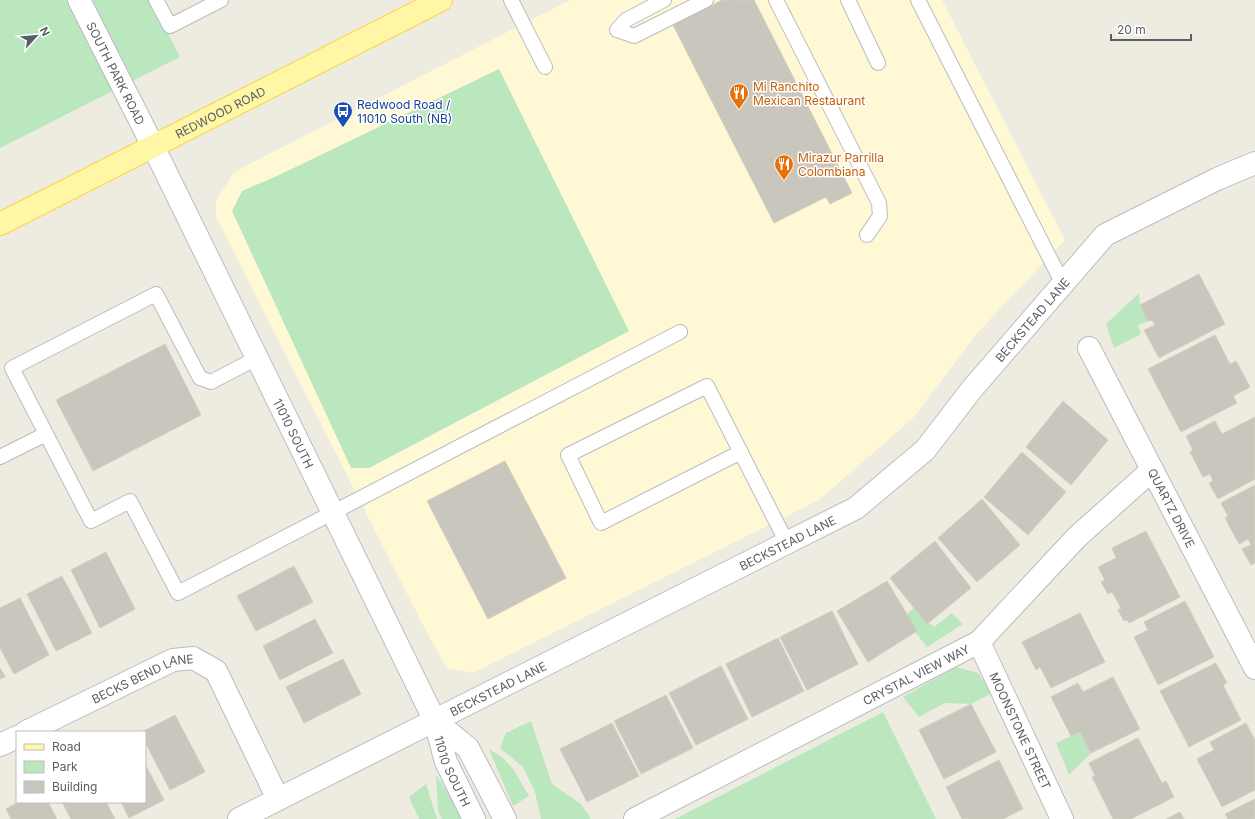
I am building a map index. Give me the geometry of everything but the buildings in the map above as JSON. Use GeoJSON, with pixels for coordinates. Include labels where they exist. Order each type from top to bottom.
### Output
{"type":"FeatureCollection","features":[{"type":"Feature","properties":{"kind":"main road","name":"REDWOOD ROAD"},"geometry":{"type":"LineString","coordinates":[[0,224],[441,0]]}},
{"type":"Feature","properties":{"kind":"street","name":"SOUTH PARK ROAD"},"geometry":{"type":"LineString","coordinates":[[79,0],[153,146]]}},
{"type":"Feature","properties":{"kind":"street","name":"11010 SOUTH"},"geometry":{"type":"LineString","coordinates":[[153,146],[435,721],[446,762],[474,819]]}},
{"type":"Feature","properties":{"kind":"street","name":"BECKSTEAD LANE"},"geometry":{"type":"LineString","coordinates":[[238,819],[856,508],[925,450],[972,389],[1105,235],[1217,179],[1255,163]]}},
{"type":"Feature","properties":{"kind":"street","name":"QUARTZ DRIVE"},"geometry":{"type":"LineString","coordinates":[[1089,348],[1255,668]]}},
{"type":"Feature","properties":{"kind":"street","name":"CRYSTAL VIEW WAY"},"geometry":{"type":"LineString","coordinates":[[635,819],[979,642],[1077,537],[1152,470]]}},
{"type":"Feature","properties":{"kind":"street","name":"MOONSTONE STREET"},"geometry":{"type":"LineString","coordinates":[[979,642],[1062,819]]}},
{"type":"Feature","properties":{"kind":"street","name":"BECKS BEND LANE"},"geometry":{"type":"LineString","coordinates":[[28,731],[173,660],[193,658],[216,670],[278,799]]}},
{"type":"Feature","properties":{"kind":"street","name":"11010 SOUTH"},"geometry":{"type":"LineString","coordinates":[[435,721],[468,748],[504,819]]}},
{"type":"Feature","properties":{"kind":"street"},"geometry":{"type":"LineString","coordinates":[[0,745],[16,737]]}},
{"type":"Feature","properties":{"kind":"lane"},"geometry":{"type":"LineString","coordinates":[[156,0],[170,26],[221,0]]}},
{"type":"Feature","properties":{"kind":"lane"},"geometry":{"type":"LineString","coordinates":[[511,0],[545,67]]}},
{"type":"Feature","properties":{"kind":"lane"},"geometry":{"type":"LineString","coordinates":[[664,0],[626,20],[617,30],[634,36],[706,0]]}},
{"type":"Feature","properties":{"kind":"lane"},"geometry":{"type":"LineString","coordinates":[[776,0],[879,203],[880,216],[867,235]]}},
{"type":"Feature","properties":{"kind":"lane"},"geometry":{"type":"LineString","coordinates":[[918,0],[1063,284]]}},
{"type":"Feature","properties":{"kind":"lane"},"geometry":{"type":"LineString","coordinates":[[853,1],[878,63]]}},
{"type":"Feature","properties":{"kind":"lane"},"geometry":{"type":"LineString","coordinates":[[257,358],[211,382],[200,378],[156,294],[6,371],[46,434],[91,521],[130,501],[178,593],[680,332]]}},
{"type":"Feature","properties":{"kind":"lane"},"geometry":{"type":"LineString","coordinates":[[741,452],[601,522],[568,455],[707,386],[741,452],[787,543]]}},
{"type":"Feature","properties":{"kind":"lane"},"geometry":{"type":"LineString","coordinates":[[0,457],[46,434]]}},
{"type":"Feature","properties":{"kind":"shaded area"},"geometry":{"type":"Polygon","coordinates":[[[570,0],[942,0],[1065,240],[979,331],[912,419],[819,500],[473,673],[447,668],[427,633],[216,217],[216,201],[234,172],[570,0]]]}},
{"type":"Feature","properties":{"kind":"green space"},"geometry":{"type":"Polygon","coordinates":[[[0,0],[151,0],[180,57],[0,148],[0,0]]]}},
{"type":"Feature","properties":{"kind":"green space"},"geometry":{"type":"Polygon","coordinates":[[[499,69],[629,331],[369,468],[351,468],[232,211],[242,191],[277,176],[499,69]]]}},
{"type":"Feature","properties":{"kind":"green space"},"geometry":{"type":"Polygon","coordinates":[[[1139,293],[1140,305],[1148,321],[1138,325],[1141,334],[1114,348],[1106,324],[1139,293]]]}},
{"type":"Feature","properties":{"kind":"green space"},"geometry":{"type":"Polygon","coordinates":[[[914,608],[934,627],[952,613],[963,624],[927,647],[903,617],[914,608]]]}},
{"type":"Feature","properties":{"kind":"green space"},"geometry":{"type":"Polygon","coordinates":[[[956,667],[978,673],[992,693],[971,704],[945,703],[919,717],[903,697],[956,667]]]}},
{"type":"Feature","properties":{"kind":"green space"},"geometry":{"type":"Polygon","coordinates":[[[883,712],[936,819],[675,819],[883,712]]]}},
{"type":"Feature","properties":{"kind":"green space"},"geometry":{"type":"Polygon","coordinates":[[[531,721],[552,784],[581,804],[591,819],[541,819],[535,792],[523,767],[500,748],[506,733],[531,721]]]}},
{"type":"Feature","properties":{"kind":"green space"},"geometry":{"type":"Polygon","coordinates":[[[1080,732],[1091,753],[1069,775],[1056,743],[1080,732]]]}},
{"type":"Feature","properties":{"kind":"green space"},"geometry":{"type":"Polygon","coordinates":[[[489,749],[502,757],[514,770],[529,796],[513,806],[489,749]]]}},
{"type":"Feature","properties":{"kind":"green space"},"geometry":{"type":"Polygon","coordinates":[[[436,775],[458,807],[464,819],[442,819],[438,811],[436,775]]]}},
{"type":"Feature","properties":{"kind":"green space"},"geometry":{"type":"Polygon","coordinates":[[[426,784],[437,819],[419,819],[409,797],[426,784]]]}},
{"type":"Feature","properties":{"kind":"place","name":"Mi Ranchito Mexican Restaurant"},"geometry":{"type":"Point","coordinates":[739,110]}},
{"type":"Feature","properties":{"kind":"place","name":"Redwood Road / 11010 South (NB)"},"geometry":{"type":"Point","coordinates":[343,128]}},
{"type":"Feature","properties":{"kind":"place","name":"Mirazur Parrilla Colombiana"},"geometry":{"type":"Point","coordinates":[784,181]}}]}
